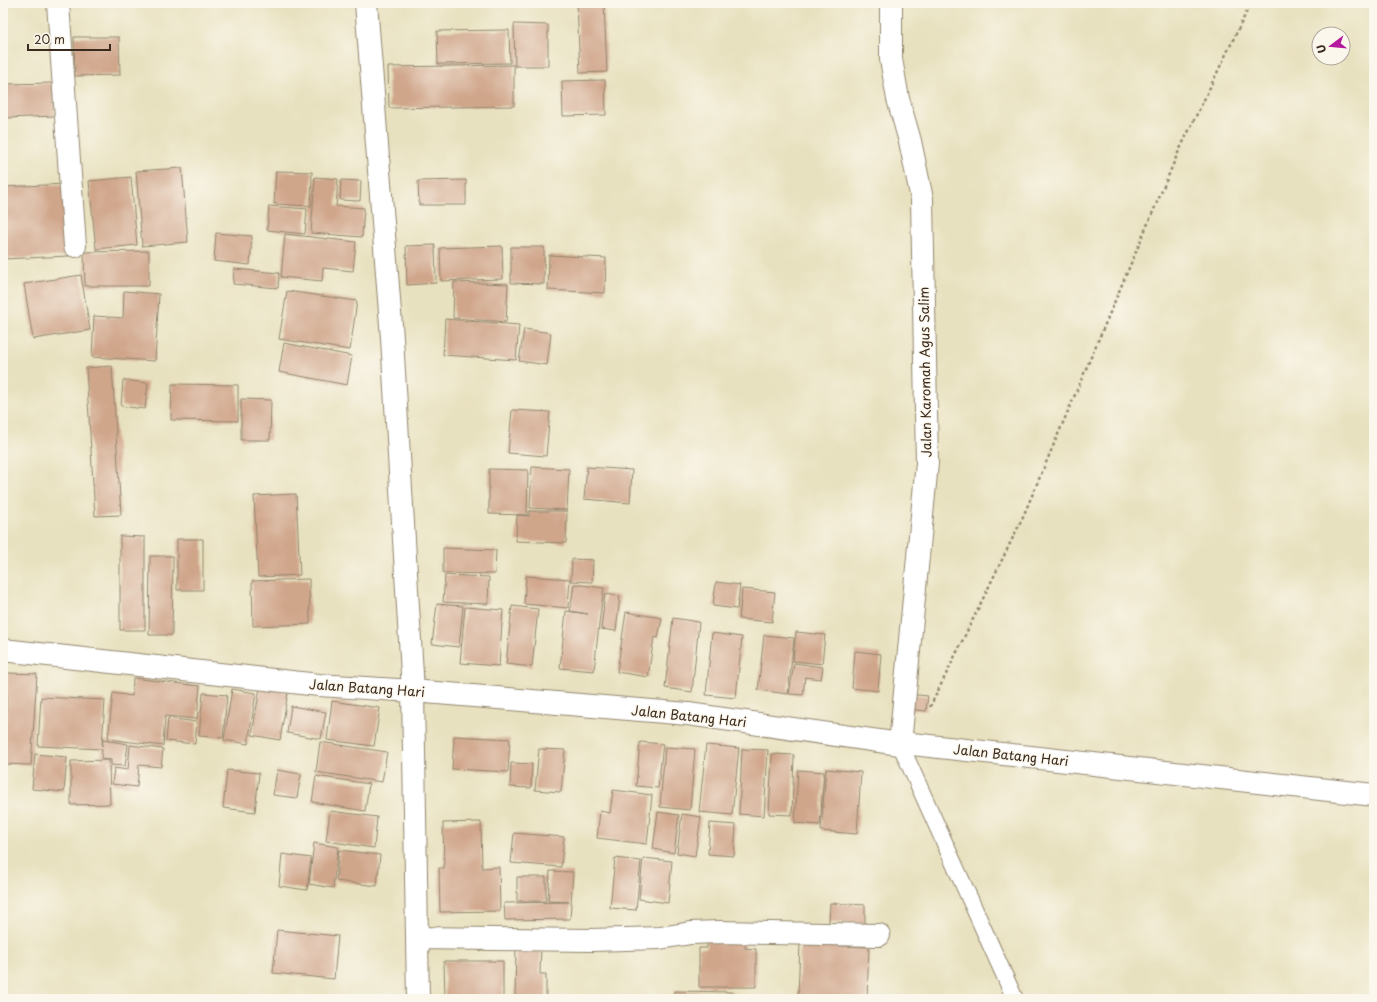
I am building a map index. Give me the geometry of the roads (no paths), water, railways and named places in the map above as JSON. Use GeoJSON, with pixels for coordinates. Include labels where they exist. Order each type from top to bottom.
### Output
{"type":"FeatureCollection","features":[{"type":"Feature","properties":{"kind":"street"},"geometry":{"type":"LineString","coordinates":[[58,3],[75,246]]}},
{"type":"Feature","properties":{"kind":"street"},"geometry":{"type":"LineString","coordinates":[[366,3],[392,338],[413,691],[418,999]]}},
{"type":"Feature","properties":{"kind":"street","name":"Jalan Karomah Agus Salim"},"geometry":{"type":"LineString","coordinates":[[891,3],[890,58],[898,99],[910,141],[922,199],[927,463],[900,744]]}},
{"type":"Feature","properties":{"kind":"street","name":"Jalan Batang Hari"},"geometry":{"type":"LineString","coordinates":[[3,650],[319,685],[413,691],[688,714],[900,744],[920,744],[1374,795]]}},
{"type":"Feature","properties":{"kind":"street"},"geometry":{"type":"LineString","coordinates":[[417,938],[591,940],[660,938],[690,933],[719,932],[878,935]]}},
{"type":"Feature","properties":{"kind":"lane"},"geometry":{"type":"LineString","coordinates":[[900,744],[1016,999]]}}]}
